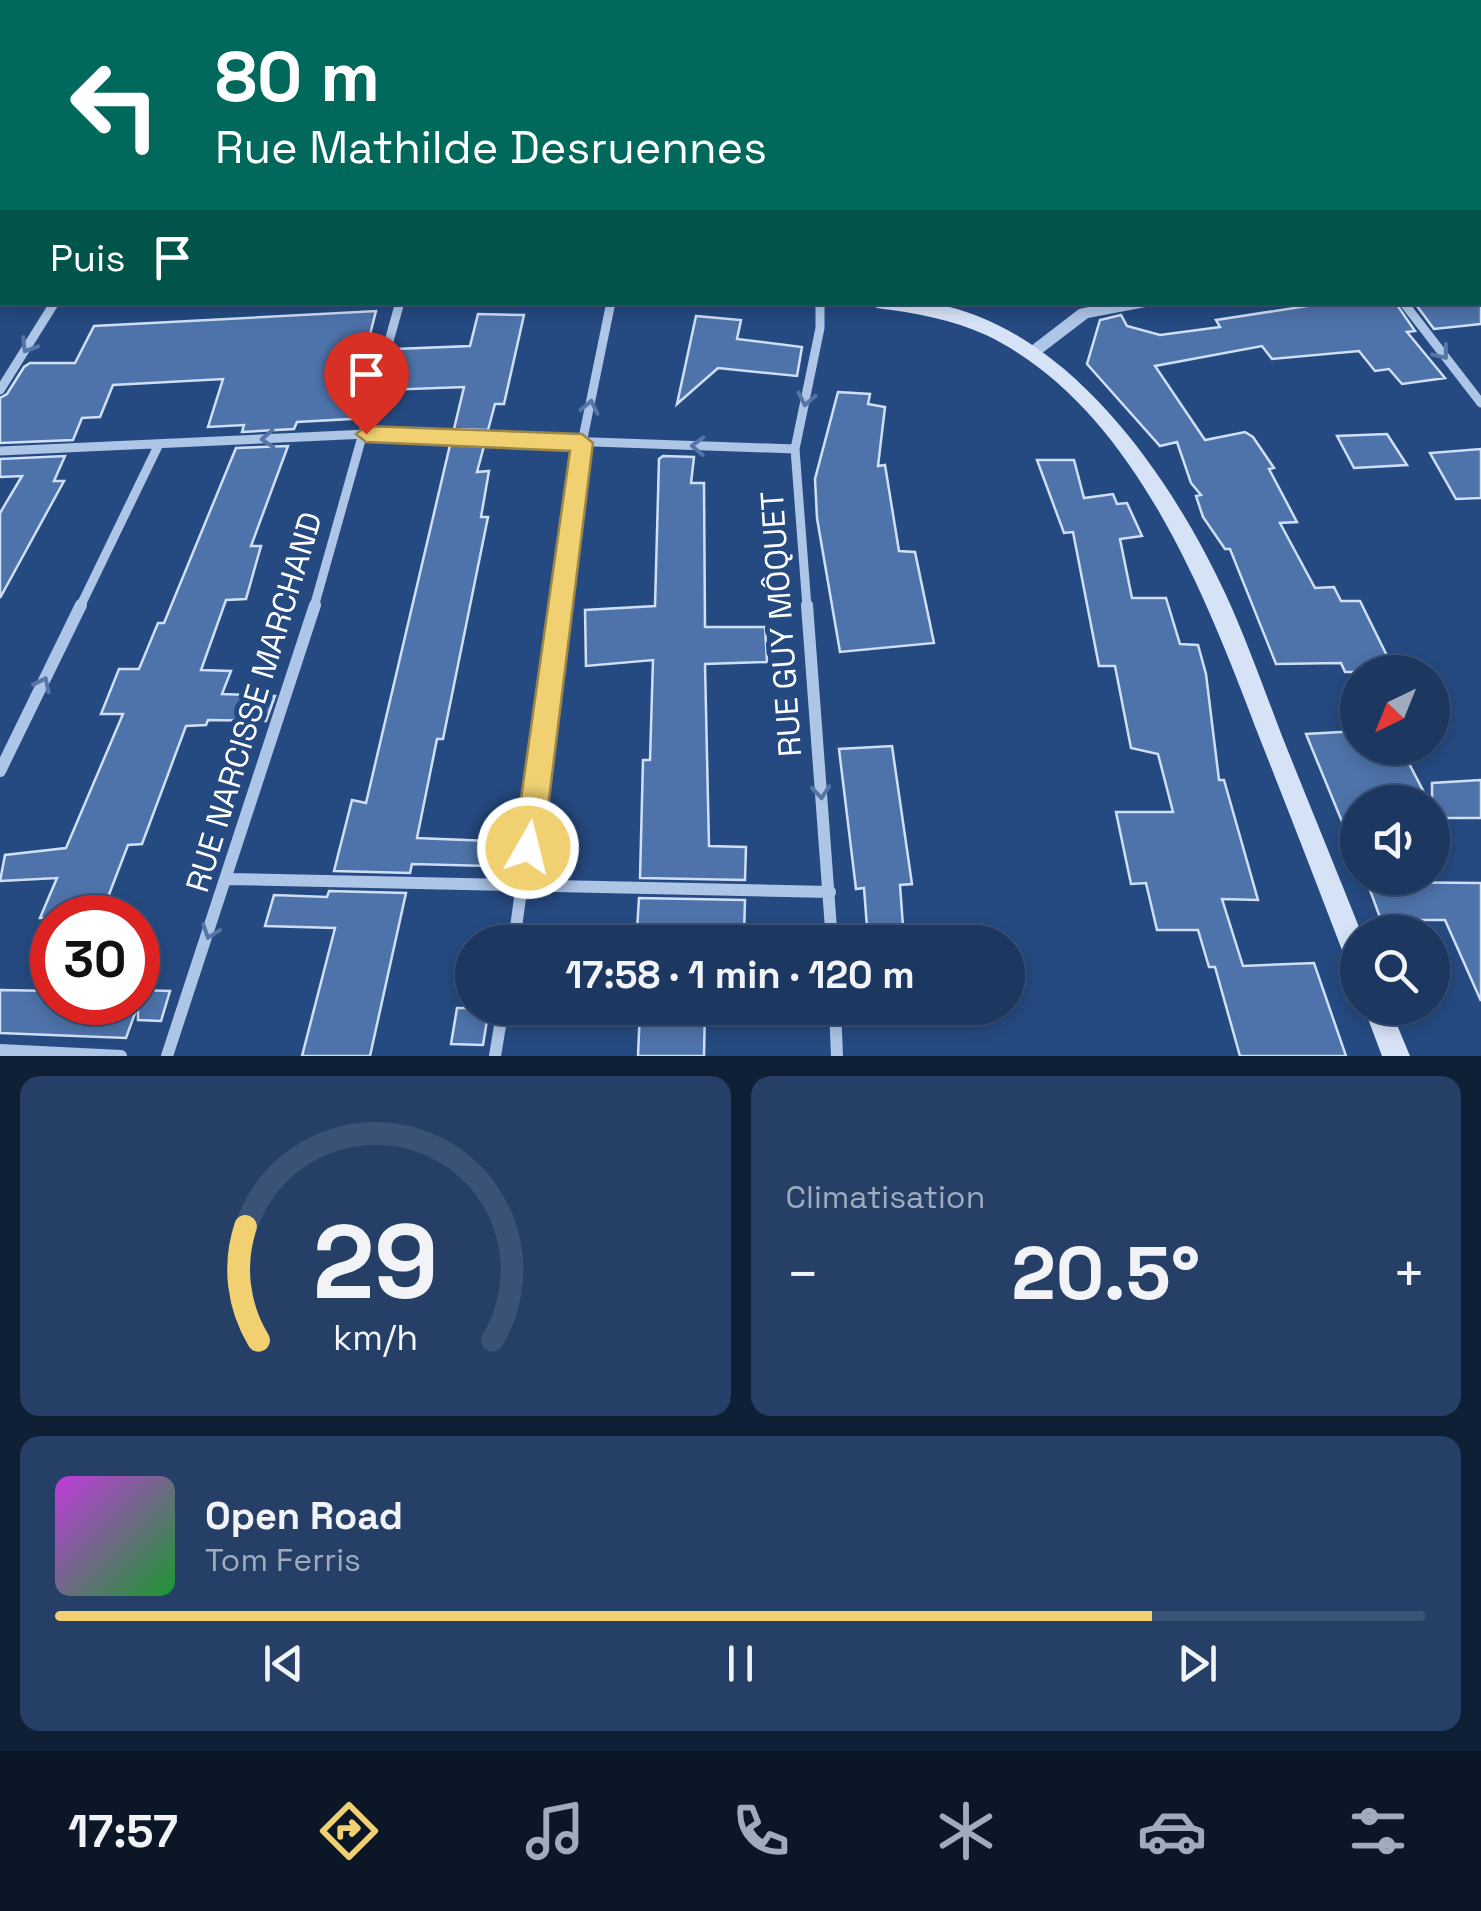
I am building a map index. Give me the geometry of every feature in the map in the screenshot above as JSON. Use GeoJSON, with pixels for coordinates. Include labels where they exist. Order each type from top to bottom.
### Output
{"type":"FeatureCollection","features":[{"type":"Feature","properties":{"kind":"main road"},"geometry":{"type":"LineString","coordinates":[[920,305],[962,318],[1032,353],[1117,430],[1190,546],[1217,599],[1341,915]]}},
{"type":"Feature","properties":{"kind":"main road"},"geometry":{"type":"LineString","coordinates":[[1384,1025],[1396,1056]]}},
{"type":"Feature","properties":{"kind":"street"},"geometry":{"type":"LineString","coordinates":[[0,390],[54,305]]}},
{"type":"Feature","properties":{"kind":"street","name":"RUE NARCISSE MARCHAND"},"geometry":{"type":"LineString","coordinates":[[166,1056],[229,879],[366,434],[399,305]]}},
{"type":"Feature","properties":{"kind":"street"},"geometry":{"type":"LineString","coordinates":[[517,925],[582,443],[610,305]]}},
{"type":"Feature","properties":{"kind":"street","name":"RUE GUY MÔQUET"},"geometry":{"type":"LineString","coordinates":[[820,305],[820,328],[796,449],[831,925]]}},
{"type":"Feature","properties":{"kind":"street"},"geometry":{"type":"LineString","coordinates":[[1032,353],[1084,312],[1127,305]]}},
{"type":"Feature","properties":{"kind":"street"},"geometry":{"type":"LineString","coordinates":[[1406,305],[1481,402]]}},
{"type":"Feature","properties":{"kind":"street"},"geometry":{"type":"LineString","coordinates":[[0,451],[366,434],[796,449]]}},
{"type":"Feature","properties":{"kind":"street"},"geometry":{"type":"LineString","coordinates":[[0,772],[159,444]]}},
{"type":"Feature","properties":{"kind":"street"},"geometry":{"type":"LineString","coordinates":[[229,879],[830,892]]}},
{"type":"Feature","properties":{"kind":"street"},"geometry":{"type":"LineString","coordinates":[[494,1056],[500,1025]]}},
{"type":"Feature","properties":{"kind":"street"},"geometry":{"type":"LineString","coordinates":[[836,1025],[837,1056]]}},
{"type":"Feature","properties":{"kind":"street"},"geometry":{"type":"LineString","coordinates":[[0,1050],[121,1056]]}},
{"type":"Feature","properties":{"kind":"building"},"geometry":{"type":"Polygon","coordinates":[[[1314,305],[1397,305],[1415,331],[1407,332],[1445,378],[1402,384],[1389,369],[1375,371],[1359,351],[1272,359],[1262,346],[1155,366],[1205,440],[1245,432],[1253,437],[1274,468],[1269,469],[1297,522],[1280,523],[1315,588],[1334,587],[1341,601],[1360,601],[1387,655],[1340,655],[1340,663],[1276,664],[1230,549],[1225,549],[1203,517],[1196,496],[1201,495],[1191,483],[1177,442],[1160,446],[1087,364],[1100,320],[1121,315],[1127,326],[1160,335],[1220,327],[1216,320],[1314,305]]]}},
{"type":"Feature","properties":{"kind":"building"},"geometry":{"type":"Polygon","coordinates":[[[1416,305],[1481,305],[1481,324],[1434,329],[1416,305]]]}},
{"type":"Feature","properties":{"kind":"building"},"geometry":{"type":"Polygon","coordinates":[[[376,311],[366,350],[378,349],[367,390],[358,390],[351,419],[297,422],[294,429],[242,432],[244,425],[208,427],[223,379],[113,385],[100,417],[82,418],[73,440],[0,443],[0,398],[7,394],[24,367],[30,363],[75,363],[94,326],[376,311]]]}},
{"type":"Feature","properties":{"kind":"building"},"geometry":{"type":"Polygon","coordinates":[[[478,314],[524,315],[504,404],[495,404],[488,430],[454,429],[464,387],[384,390],[395,349],[470,346],[478,314]]]}},
{"type":"Feature","properties":{"kind":"building"},"geometry":{"type":"Polygon","coordinates":[[[696,316],[741,320],[737,339],[802,347],[797,376],[718,368],[677,404],[696,316]]]}},
{"type":"Feature","properties":{"kind":"building"},"geometry":{"type":"Polygon","coordinates":[[[838,392],[870,394],[868,404],[885,407],[878,466],[885,465],[899,551],[915,552],[934,643],[840,652],[817,518],[815,479],[838,392]]]}},
{"type":"Feature","properties":{"kind":"building"},"geometry":{"type":"Polygon","coordinates":[[[1387,434],[1407,465],[1354,468],[1337,436],[1387,434]]]}},
{"type":"Feature","properties":{"kind":"building"},"geometry":{"type":"Polygon","coordinates":[[[450,445],[484,446],[477,472],[489,471],[481,517],[488,517],[443,739],[437,739],[417,838],[489,841],[488,866],[412,864],[410,873],[334,871],[352,800],[366,803],[450,445]]]}},
{"type":"Feature","properties":{"kind":"building"},"geometry":{"type":"Polygon","coordinates":[[[288,446],[251,546],[261,546],[246,599],[226,600],[201,670],[231,671],[222,694],[275,696],[266,721],[208,720],[206,725],[186,726],[142,844],[128,845],[109,895],[50,895],[57,878],[0,881],[5,855],[66,848],[123,714],[101,714],[119,669],[139,669],[158,623],[164,623],[236,448],[288,446]]]}},
{"type":"Feature","properties":{"kind":"building"},"geometry":{"type":"Polygon","coordinates":[[[1481,449],[1481,498],[1456,499],[1430,453],[1481,449]]]}},
{"type":"Feature","properties":{"kind":"building"},"geometry":{"type":"Polygon","coordinates":[[[65,456],[54,481],[64,481],[0,598],[0,513],[22,476],[0,477],[0,459],[65,456]]]}},
{"type":"Feature","properties":{"kind":"building"},"geometry":{"type":"Polygon","coordinates":[[[694,457],[691,483],[704,483],[705,627],[765,627],[767,662],[705,664],[709,846],[746,847],[745,880],[640,878],[643,760],[650,760],[653,660],[586,666],[585,610],[655,606],[659,459],[694,457]]]}},
{"type":"Feature","properties":{"kind":"building"},"geometry":{"type":"Polygon","coordinates":[[[1037,460],[1074,460],[1084,498],[1113,494],[1117,504],[1127,503],[1142,536],[1120,539],[1132,598],[1166,598],[1180,644],[1198,645],[1206,674],[1219,780],[1224,780],[1258,900],[1222,899],[1243,966],[1314,963],[1346,1056],[1240,1056],[1215,967],[1209,967],[1198,930],[1157,930],[1146,883],[1131,884],[1116,812],[1173,812],[1158,754],[1131,748],[1115,666],[1099,666],[1073,532],[1064,533],[1037,460]]]}},
{"type":"Feature","properties":{"kind":"building"},"geometry":{"type":"Polygon","coordinates":[[[1340,732],[1340,765],[1410,765],[1420,785],[1340,785],[1340,817],[1306,734],[1340,732]]]}},
{"type":"Feature","properties":{"kind":"building"},"geometry":{"type":"Polygon","coordinates":[[[892,746],[912,884],[900,885],[903,925],[867,925],[864,888],[856,889],[839,749],[892,746]]]}},
{"type":"Feature","properties":{"kind":"building"},"geometry":{"type":"Polygon","coordinates":[[[1481,780],[1481,818],[1450,818],[1450,785],[1432,783],[1481,780]]]}},
{"type":"Feature","properties":{"kind":"building"},"geometry":{"type":"Polygon","coordinates":[[[1450,883],[1481,883],[1481,1001],[1450,931],[1450,915],[1379,915],[1372,895],[1450,895],[1450,883]]]}},
{"type":"Feature","properties":{"kind":"building"},"geometry":{"type":"Polygon","coordinates":[[[329,891],[406,893],[370,1056],[302,1056],[335,928],[265,926],[274,895],[327,897],[329,891]]]}},
{"type":"Feature","properties":{"kind":"building"},"geometry":{"type":"Polygon","coordinates":[[[639,898],[745,900],[744,925],[637,925],[639,898]]]}},
{"type":"Feature","properties":{"kind":"building"},"geometry":{"type":"Polygon","coordinates":[[[0,990],[30,991],[30,1025],[131,1025],[126,1038],[0,1033],[0,990]]]}},
{"type":"Feature","properties":{"kind":"building"},"geometry":{"type":"Polygon","coordinates":[[[160,991],[170,991],[161,1021],[160,991]]]}},
{"type":"Feature","properties":{"kind":"building"},"geometry":{"type":"Polygon","coordinates":[[[455,1020],[455,1025],[486,1025],[483,1045],[451,1044],[455,1020]]]}},
{"type":"Feature","properties":{"kind":"building"},"geometry":{"type":"Polygon","coordinates":[[[639,1025],[705,1025],[704,1056],[638,1056],[639,1025]]]}},
{"type":"Feature","properties":{"kind":"route"},"geometry":{"type":"LineString","coordinates":[[366,434],[582,443],[528,848]]}}]}
